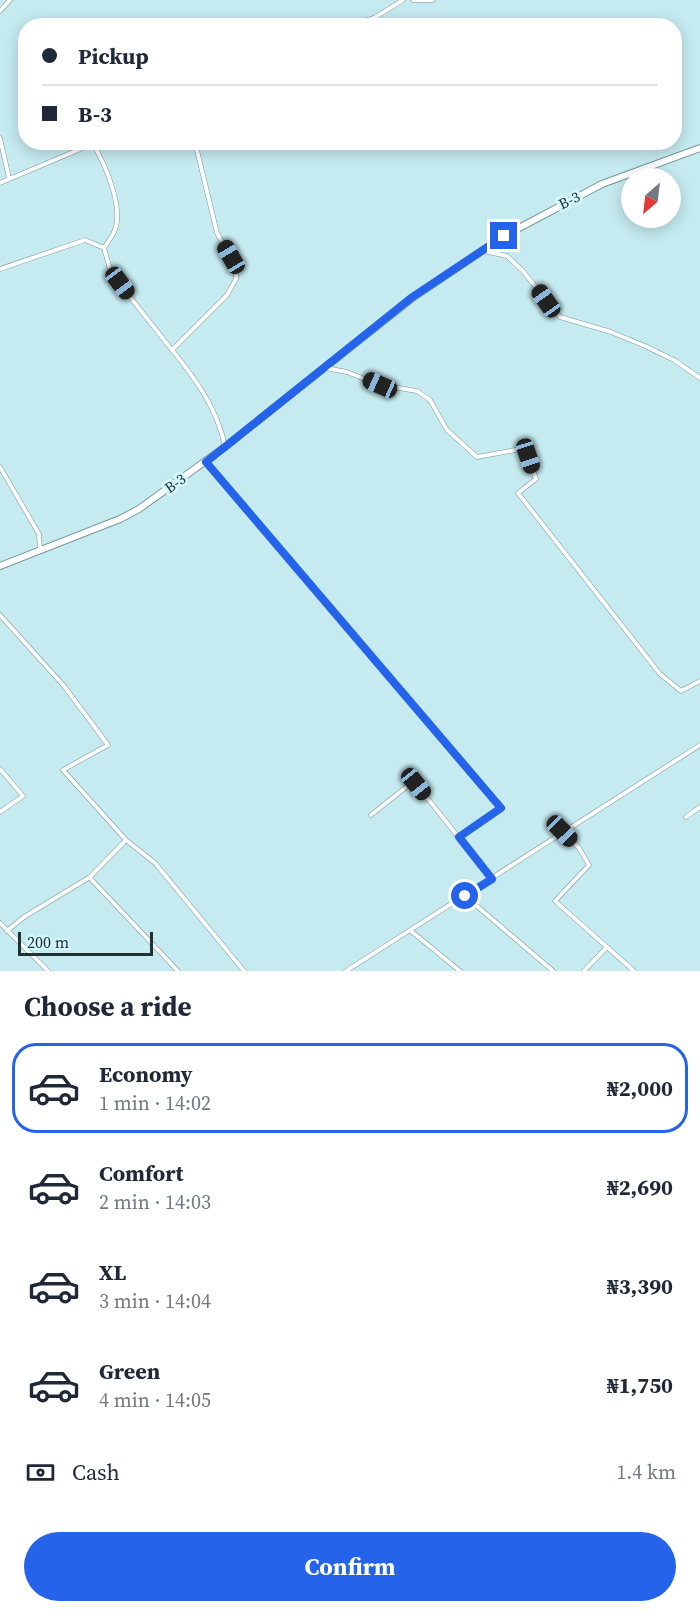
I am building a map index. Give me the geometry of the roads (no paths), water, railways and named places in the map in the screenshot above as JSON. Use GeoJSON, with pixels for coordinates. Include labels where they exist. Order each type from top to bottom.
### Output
{"type":"FeatureCollection","features":[{"type":"Feature","properties":{"kind":"main road","name":"B-3"},"geometry":{"type":"LineString","coordinates":[[0,567],[139,509],[206,462],[411,298],[542,214],[602,184],[700,148]]}},
{"type":"Feature","properties":{"kind":"street"},"geometry":{"type":"LineString","coordinates":[[0,10],[10,0]]}},
{"type":"Feature","properties":{"kind":"street"},"geometry":{"type":"LineString","coordinates":[[374,18],[403,0]]}},
{"type":"Feature","properties":{"kind":"street"},"geometry":{"type":"LineString","coordinates":[[413,0],[433,0]]}},
{"type":"Feature","properties":{"kind":"street"},"geometry":{"type":"LineString","coordinates":[[0,138],[9,178]]}},
{"type":"Feature","properties":{"kind":"street"},"geometry":{"type":"LineString","coordinates":[[0,183],[78,150]]}},
{"type":"Feature","properties":{"kind":"street"},"geometry":{"type":"LineString","coordinates":[[98,150],[105,164],[117,214],[115,231],[104,248],[111,273],[172,350],[206,399],[220,424],[225,447]]}},
{"type":"Feature","properties":{"kind":"street"},"geometry":{"type":"LineString","coordinates":[[172,350],[227,295],[236,279],[236,267],[217,233],[197,150]]}},
{"type":"Feature","properties":{"kind":"street"},"geometry":{"type":"LineString","coordinates":[[0,269],[86,240],[104,248]]}},
{"type":"Feature","properties":{"kind":"street"},"geometry":{"type":"LineString","coordinates":[[484,251],[507,256],[522,270],[560,317],[611,332],[645,346],[674,360],[700,378]]}},
{"type":"Feature","properties":{"kind":"street"},"geometry":{"type":"LineString","coordinates":[[326,368],[347,372],[380,385],[417,391],[430,400],[447,430],[477,457],[521,449],[528,456],[536,479],[518,493],[660,674],[681,691],[700,681]]}},
{"type":"Feature","properties":{"kind":"street"},"geometry":{"type":"LineString","coordinates":[[206,462],[501,808],[459,837]]}},
{"type":"Feature","properties":{"kind":"street"},"geometry":{"type":"LineString","coordinates":[[0,467],[39,534],[40,551]]}},
{"type":"Feature","properties":{"kind":"street"},"geometry":{"type":"LineString","coordinates":[[0,615],[64,686],[108,745],[63,770],[126,840],[154,863],[244,971]]}},
{"type":"Feature","properties":{"kind":"street"},"geometry":{"type":"LineString","coordinates":[[346,971],[700,745]]}},
{"type":"Feature","properties":{"kind":"street"},"geometry":{"type":"LineString","coordinates":[[0,769],[23,796],[0,812]]}},
{"type":"Feature","properties":{"kind":"street"},"geometry":{"type":"LineString","coordinates":[[371,815],[410,784],[416,784],[492,879]]}},
{"type":"Feature","properties":{"kind":"street"},"geometry":{"type":"LineString","coordinates":[[686,817],[700,807]]}},
{"type":"Feature","properties":{"kind":"street"},"geometry":{"type":"LineString","coordinates":[[562,831],[579,848],[589,865],[555,901],[634,971]]}},
{"type":"Feature","properties":{"kind":"street"},"geometry":{"type":"LineString","coordinates":[[7,931],[24,917],[90,877],[126,840]]}},
{"type":"Feature","properties":{"kind":"street"},"geometry":{"type":"LineString","coordinates":[[90,877],[178,971]]}},
{"type":"Feature","properties":{"kind":"street"},"geometry":{"type":"LineString","coordinates":[[465,896],[553,971]]}},
{"type":"Feature","properties":{"kind":"street"},"geometry":{"type":"LineString","coordinates":[[0,923],[48,971]]}},
{"type":"Feature","properties":{"kind":"street"},"geometry":{"type":"LineString","coordinates":[[411,931],[460,971]]}},
{"type":"Feature","properties":{"kind":"street"},"geometry":{"type":"LineString","coordinates":[[584,971],[606,948]]}}]}
